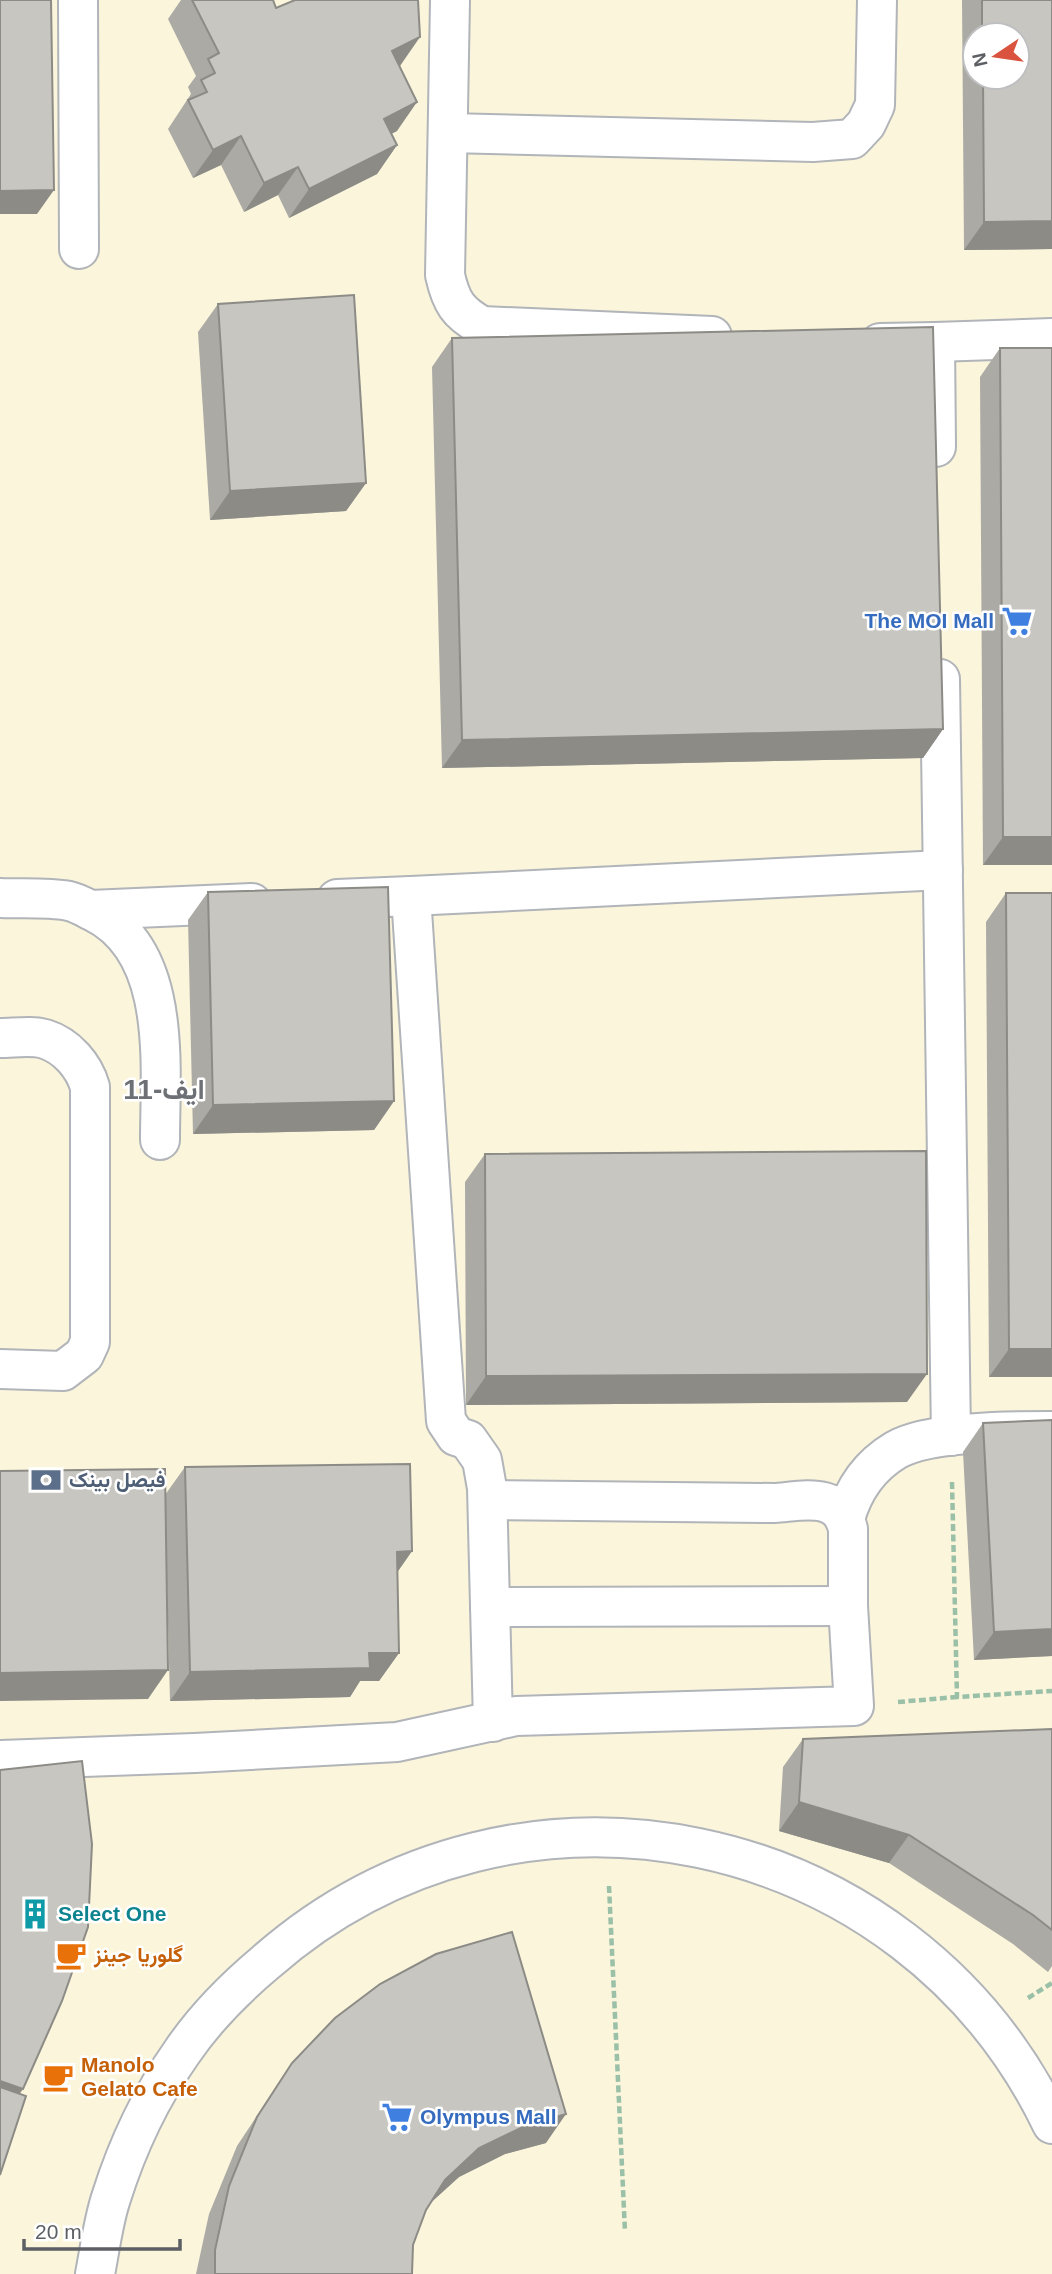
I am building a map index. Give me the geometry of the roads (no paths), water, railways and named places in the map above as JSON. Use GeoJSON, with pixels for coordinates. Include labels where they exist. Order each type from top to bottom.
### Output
{"type":"FeatureCollection","features":[{"type":"Feature","properties":{"kind":"lane"},"geometry":{"type":"LineString","coordinates":[[78,0],[79,248]]}},
{"type":"Feature","properties":{"kind":"lane"},"geometry":{"type":"LineString","coordinates":[[450,0],[445,275],[450,296],[464,317],[482,327],[745,337]]}},
{"type":"Feature","properties":{"kind":"lane"},"geometry":{"type":"LineString","coordinates":[[447,133],[813,142],[852,139],[866,124],[875,106],[877,0]]}},
{"type":"Feature","properties":{"kind":"lane"},"geometry":{"type":"LineString","coordinates":[[842,341],[935,342],[1052,338]]}},
{"type":"Feature","properties":{"kind":"lane"},"geometry":{"type":"LineString","coordinates":[[935,342],[936,475]]}},
{"type":"Feature","properties":{"kind":"lane"},"geometry":{"type":"LineString","coordinates":[[939,638],[951,1436]]}},
{"type":"Feature","properties":{"kind":"lane"},"geometry":{"type":"LineString","coordinates":[[90,910],[943,870]]}},
{"type":"Feature","properties":{"kind":"lane"},"geometry":{"type":"LineString","coordinates":[[411,896],[446,1421],[456,1436],[468,1440],[482,1460],[488,1488],[493,1722]]}},
{"type":"Feature","properties":{"kind":"lane"},"geometry":{"type":"LineString","coordinates":[[0,898],[72,902],[106,918],[129,939],[145,971],[159,1026],[160,1140]]}},
{"type":"Feature","properties":{"kind":"lane"},"geometry":{"type":"LineString","coordinates":[[0,1038],[43,1038],[60,1046],[86,1073],[90,1087],[90,1342],[84,1355],[63,1371],[0,1369]]}},
{"type":"Feature","properties":{"kind":"lane"},"geometry":{"type":"LineString","coordinates":[[845,1519],[850,1501],[860,1483],[879,1462],[897,1449],[925,1440],[951,1436],[1052,1431]]}},
{"type":"Feature","properties":{"kind":"lane"},"geometry":{"type":"LineString","coordinates":[[0,1760],[183,1754],[397,1742],[516,1716],[854,1706],[848,1606],[848,1529],[839,1510],[825,1502],[488,1500]]}},
{"type":"Feature","properties":{"kind":"lane"},"geometry":{"type":"LineString","coordinates":[[490,1607],[848,1606]]}},
{"type":"Feature","properties":{"kind":"lane"},"geometry":{"type":"LineString","coordinates":[[95,2274],[110,2199],[140,2122],[183,2051],[235,1988],[297,1934],[367,1891],[443,1860],[524,1842],[606,1836],[678,1843],[750,1860],[817,1887],[880,1923],[938,1968],[988,2022],[1036,2090],[1052,2124]]}},
{"type":"Feature","properties":{"kind":"place","name":"The MOI Mall"},"geometry":{"type":"Point","coordinates":[1017,621]}},
{"type":"Feature","properties":{"kind":"place","name":"فیصل بینک"},"geometry":{"type":"Point","coordinates":[46,1480]}},
{"type":"Feature","properties":{"kind":"place","name":"Select One"},"geometry":{"type":"Point","coordinates":[35,1914]}},
{"type":"Feature","properties":{"kind":"place","name":"گلوریا جینز"},"geometry":{"type":"Point","coordinates":[71,1955]}},
{"type":"Feature","properties":{"kind":"place","name":"Manolo Gelato Cafe"},"geometry":{"type":"Point","coordinates":[58,2077]}},
{"type":"Feature","properties":{"kind":"place","name":"Olympus Mall"},"geometry":{"type":"Point","coordinates":[397,2117]}},
{"type":"Feature","properties":{"kind":"district","name":"ایف-11"},"geometry":{"type":"Point","coordinates":[164,1089]}}]}
